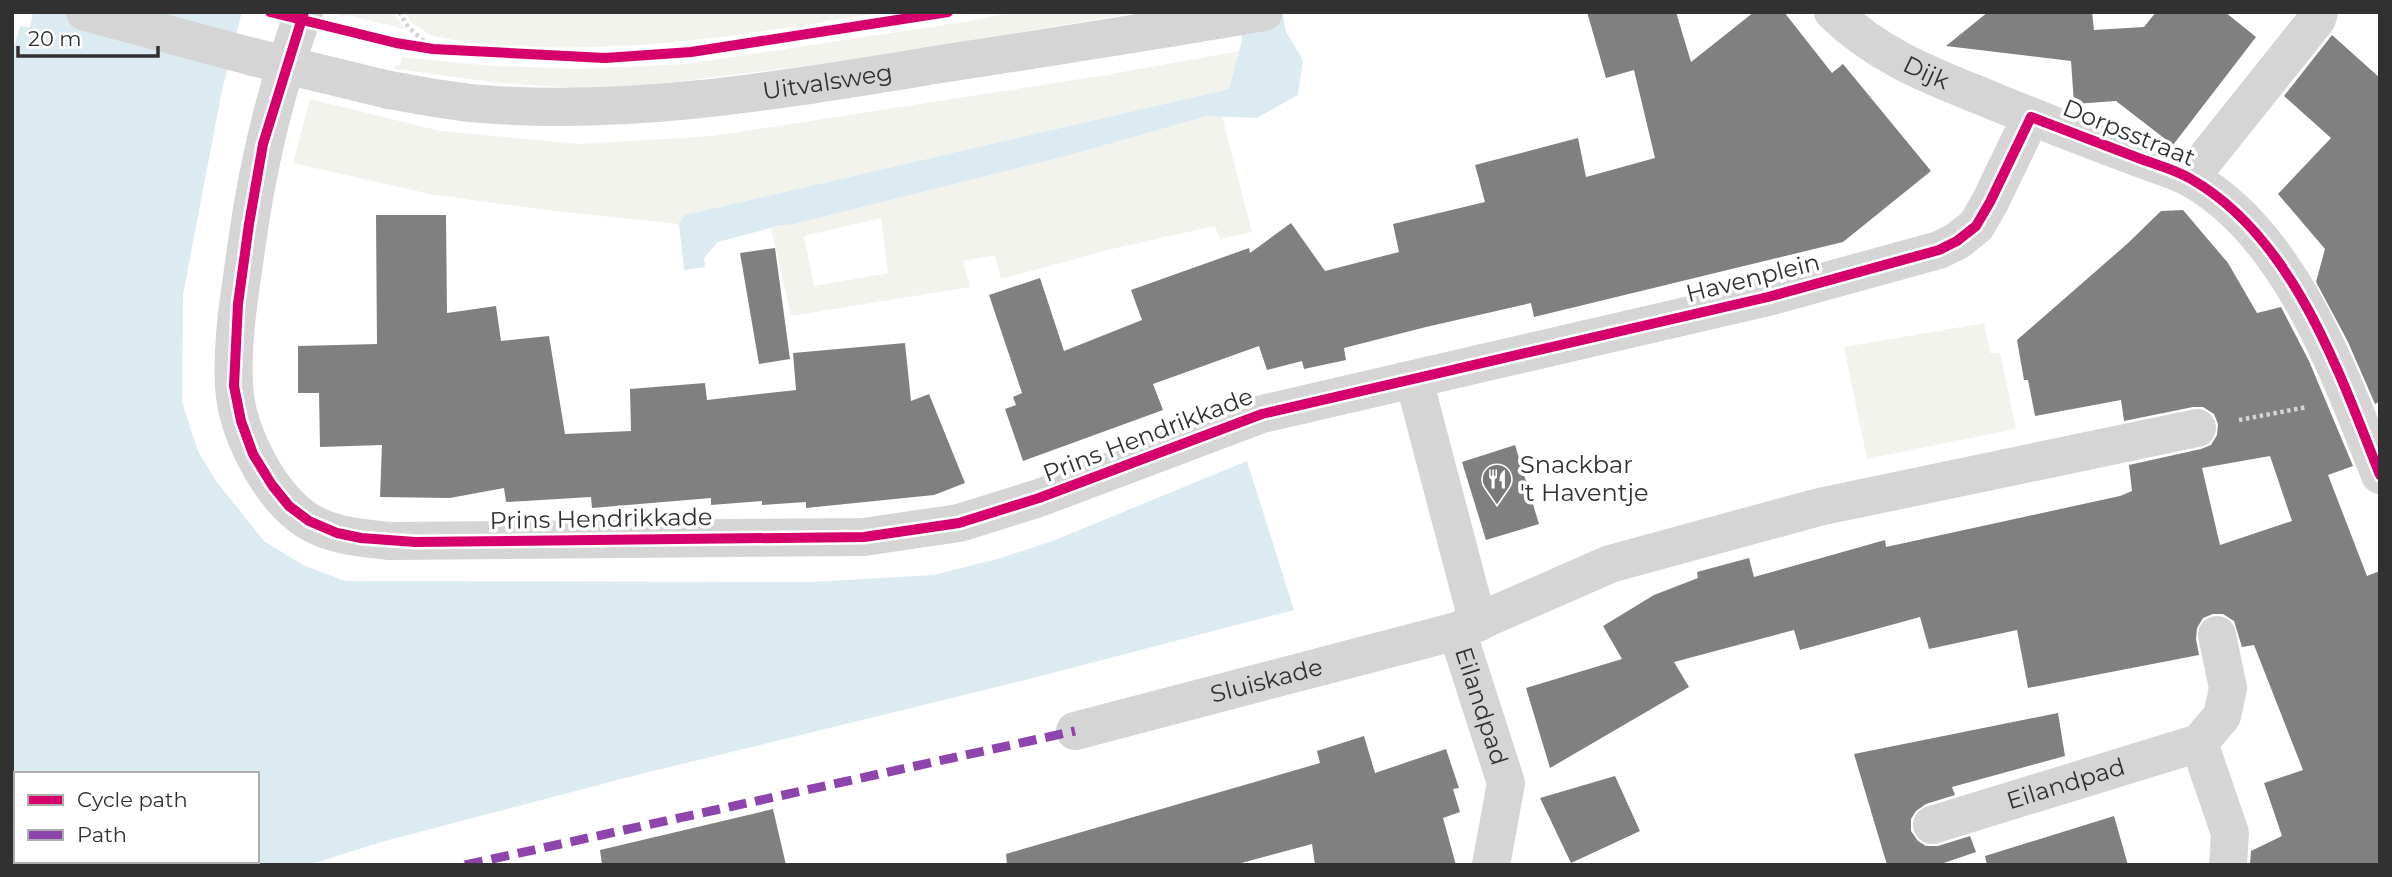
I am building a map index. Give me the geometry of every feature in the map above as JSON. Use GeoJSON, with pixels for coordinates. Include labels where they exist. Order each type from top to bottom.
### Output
{"type":"FeatureCollection","features":[{"type":"Feature","properties":{"kind":"street","name":"Uitvalsweg"},"geometry":{"type":"LineString","coordinates":[[85,12],[389,90],[483,104],[581,106],[654,104],[835,82],[1264,12]]}},
{"type":"Feature","properties":{"kind":"street","name":"Prins Hendrikkade"},"geometry":{"type":"LineString","coordinates":[[304,12],[263,144],[238,304],[234,386],[241,421],[253,454],[272,485],[289,506],[309,521],[337,533],[361,538],[415,542],[864,537],[923,530],[1004,510],[1262,414],[1414,380]]}},
{"type":"Feature","properties":{"kind":"street","name":"Dijk"},"geometry":{"type":"LineString","coordinates":[[1833,12],[1877,49],[1907,66],[2031,117]]}},
{"type":"Feature","properties":{"kind":"street"},"geometry":{"type":"LineString","coordinates":[[2190,178],[2317,19],[2319,12]]}},
{"type":"Feature","properties":{"kind":"street","name":"Havenplein"},"geometry":{"type":"LineString","coordinates":[[1414,380],[1768,297],[1939,250],[1957,241],[1976,226],[2031,117]]}},
{"type":"Feature","properties":{"kind":"street","name":"Dorpsstraat"},"geometry":{"type":"LineString","coordinates":[[2031,117],[2190,178],[2244,219],[2270,249],[2319,333],[2350,399],[2380,475]]}},
{"type":"Feature","properties":{"kind":"street"},"geometry":{"type":"LineString","coordinates":[[1414,380],[1467,627],[1611,564],[1819,508],[2197,428]]}},
{"type":"Feature","properties":{"kind":"street","name":"Sluiskade"},"geometry":{"type":"LineString","coordinates":[[1075,731],[1467,627]]}},
{"type":"Feature","properties":{"kind":"street","name":"Eilandpad"},"geometry":{"type":"LineString","coordinates":[[1467,627],[1506,783],[1491,865]]}},
{"type":"Feature","properties":{"kind":"street"},"geometry":{"type":"LineString","coordinates":[[2217,635],[2228,688],[2222,716],[2199,743],[2230,833],[2228,865]]}},
{"type":"Feature","properties":{"kind":"street","name":"Eilandpad"},"geometry":{"type":"LineString","coordinates":[[1932,825],[2199,743]]}},
{"type":"Feature","properties":{"kind":"path"},"geometry":{"type":"LineString","coordinates":[[399,12],[409,28],[433,49]]}},
{"type":"Feature","properties":{"kind":"path"},"geometry":{"type":"LineString","coordinates":[[408,45],[446,50]]}},
{"type":"Feature","properties":{"kind":"path"},"geometry":{"type":"LineString","coordinates":[[2197,428],[2350,399]]}},
{"type":"Feature","properties":{"kind":"shaded area"},"geometry":{"type":"Polygon","coordinates":[[[33,12],[242,12],[222,90],[183,295],[182,402],[198,451],[216,481],[264,541],[303,565],[345,581],[811,582],[934,575],[1001,558],[1055,540],[1247,461],[1294,610],[1033,678],[629,777],[385,841],[308,865],[12,865],[12,53],[21,26],[30,27],[33,12]]]}},
{"type":"Feature","properties":{"kind":"shaded area"},"geometry":{"type":"Polygon","coordinates":[[[338,12],[393,12],[405,29],[346,15],[344,17],[337,15],[338,12]]]}},
{"type":"Feature","properties":{"kind":"shaded area"},"geometry":{"type":"Polygon","coordinates":[[[405,12],[885,12],[775,30],[661,43],[547,47],[436,37],[413,25],[405,12]]]}},
{"type":"Feature","properties":{"kind":"shaded area"},"geometry":{"type":"Polygon","coordinates":[[[1014,12],[1141,12],[839,62],[649,85],[574,88],[490,82],[395,69],[396,65],[400,65],[402,57],[482,65],[575,69],[686,64],[1014,12]]]}},
{"type":"Feature","properties":{"kind":"shaded area"},"geometry":{"type":"Polygon","coordinates":[[[1238,12],[1282,12],[1286,32],[1303,60],[1298,95],[1257,118],[1207,116],[1070,155],[778,226],[718,242],[704,258],[705,267],[684,270],[679,224],[685,215],[1229,89],[1242,40],[1238,12]]]}},
{"type":"Feature","properties":{"kind":"shaded area"},"geometry":{"type":"Polygon","coordinates":[[[1239,51],[1229,89],[685,215],[679,224],[434,195],[293,163],[310,99],[440,131],[579,144],[713,136],[1106,75],[1239,51]]]}},
{"type":"Feature","properties":{"kind":"shaded area"},"geometry":{"type":"Polygon","coordinates":[[[1207,116],[1222,116],[1252,232],[1220,239],[1215,226],[1112,249],[1001,279],[995,255],[963,261],[970,287],[791,316],[771,228],[1070,155],[1207,116]],[[881,218],[804,236],[814,286],[888,273],[881,218]]]}},
{"type":"Feature","properties":{"kind":"shaded area"},"geometry":{"type":"Polygon","coordinates":[[[1984,323],[1990,353],[2000,353],[2016,429],[1867,459],[1844,347],[1984,323]]]}},
{"type":"Feature","properties":{"kind":"building"},"geometry":{"type":"Polygon","coordinates":[[[1587,12],[1676,12],[1691,62],[1754,12],[1784,12],[1832,73],[1843,64],[1931,171],[1843,242],[1534,317],[1531,303],[1426,327],[1344,348],[1346,360],[1304,369],[1302,361],[1267,370],[1259,346],[1153,384],[1163,410],[1023,461],[1005,409],[1016,405],[1013,397],[1022,393],[989,295],[1040,278],[1064,351],[1142,320],[1131,290],[1249,248],[1250,253],[1291,223],[1325,271],[1399,252],[1393,224],[1485,202],[1475,165],[1578,138],[1586,177],[1655,158],[1634,70],[1606,78],[1587,12]]]}},
{"type":"Feature","properties":{"kind":"building"},"geometry":{"type":"Polygon","coordinates":[[[1988,12],[2092,12],[2094,30],[2144,27],[2156,12],[2225,12],[2256,37],[2173,145],[2116,101],[2074,104],[2071,61],[1946,46],[1988,12]]]}},
{"type":"Feature","properties":{"kind":"building"},"geometry":{"type":"Polygon","coordinates":[[[2332,35],[2380,78],[2380,401],[2375,404],[2348,342],[2316,282],[2325,249],[2278,194],[2331,138],[2284,96],[2332,35]]]}},
{"type":"Feature","properties":{"kind":"building"},"geometry":{"type":"Polygon","coordinates":[[[2183,210],[2228,263],[2257,313],[2281,307],[2309,361],[2353,466],[2328,475],[2367,576],[2380,571],[2380,865],[2250,865],[2251,851],[2282,836],[2264,783],[2303,770],[2254,645],[2242,647],[2234,621],[2223,614],[2203,618],[2197,628],[2199,655],[2028,688],[2017,630],[1929,649],[1920,617],[1800,650],[1794,630],[1674,662],[1689,687],[1550,768],[1526,688],[1622,659],[1603,626],[1654,595],[1698,578],[1697,572],[1749,558],[1754,577],[1885,540],[1886,547],[2120,496],[2132,491],[2129,465],[2211,445],[2217,435],[2218,424],[2214,414],[2203,407],[2124,421],[2121,400],[2035,416],[2028,380],[2024,380],[2017,340],[2161,211],[2183,210]],[[2270,456],[2202,468],[2220,545],[2292,521],[2270,456]]]}},
{"type":"Feature","properties":{"kind":"building"},"geometry":{"type":"Polygon","coordinates":[[[376,215],[446,215],[447,313],[496,306],[501,341],[549,336],[565,434],[631,431],[630,389],[705,383],[707,400],[796,390],[793,353],[905,343],[911,401],[929,394],[965,483],[934,495],[806,508],[806,502],[762,505],[762,501],[711,505],[711,498],[592,508],[591,497],[506,502],[504,488],[450,498],[380,497],[382,445],[320,447],[319,393],[298,393],[298,346],[377,344],[376,215]]]}},
{"type":"Feature","properties":{"kind":"building"},"geometry":{"type":"Polygon","coordinates":[[[775,248],[790,359],[759,364],[740,253],[775,248]]]}},
{"type":"Feature","properties":{"kind":"building"},"geometry":{"type":"Polygon","coordinates":[[[1515,445],[1539,524],[1486,540],[1462,462],[1515,445]]]}},
{"type":"Feature","properties":{"kind":"building"},"geometry":{"type":"Polygon","coordinates":[[[2058,713],[2065,756],[1952,787],[1955,795],[1926,804],[1916,811],[1911,819],[1911,831],[1918,841],[1926,846],[1938,846],[1970,836],[1976,852],[1938,865],[1887,865],[1854,754],[2058,713]]]}},
{"type":"Feature","properties":{"kind":"building"},"geometry":{"type":"Polygon","coordinates":[[[1364,736],[1375,773],[1446,749],[1459,788],[1453,789],[1460,812],[1443,818],[1456,865],[1315,865],[1312,844],[1234,865],[1007,865],[1006,854],[1320,763],[1317,751],[1364,736]]]}},
{"type":"Feature","properties":{"kind":"building"},"geometry":{"type":"Polygon","coordinates":[[[1615,776],[1640,831],[1571,863],[1540,798],[1615,776]]]}},
{"type":"Feature","properties":{"kind":"building"},"geometry":{"type":"Polygon","coordinates":[[[773,809],[786,865],[602,865],[600,850],[773,809]]]}},
{"type":"Feature","properties":{"kind":"building"},"geometry":{"type":"Polygon","coordinates":[[[2114,816],[2128,865],[1987,865],[1985,856],[2114,816]]]}},
{"type":"Feature","properties":{"kind":"marked path"},"geometry":{"type":"LineString","coordinates":[[465,865],[1075,731]]}},
{"type":"Feature","properties":{"kind":"cycle path"},"geometry":{"type":"LineString","coordinates":[[270,12],[396,43],[433,49],[605,58],[691,52],[948,12]]}},
{"type":"Feature","properties":{"kind":"cycle path"},"geometry":{"type":"LineString","coordinates":[[304,12],[263,144],[238,304],[234,386],[241,421],[253,454],[272,485],[289,506],[309,521],[337,533],[361,538],[415,542],[864,537],[959,523],[1039,498],[1262,414],[1768,297],[1939,250],[1957,241],[1976,226],[2031,117],[2191,179],[2227,204],[2258,235],[2285,271],[2329,351],[2380,475]]}},
{"type":"Feature","properties":{"kind":"place","name":"Snackbar 't Haventje"},"geometry":{"type":"Point","coordinates":[1497,506]}}]}
